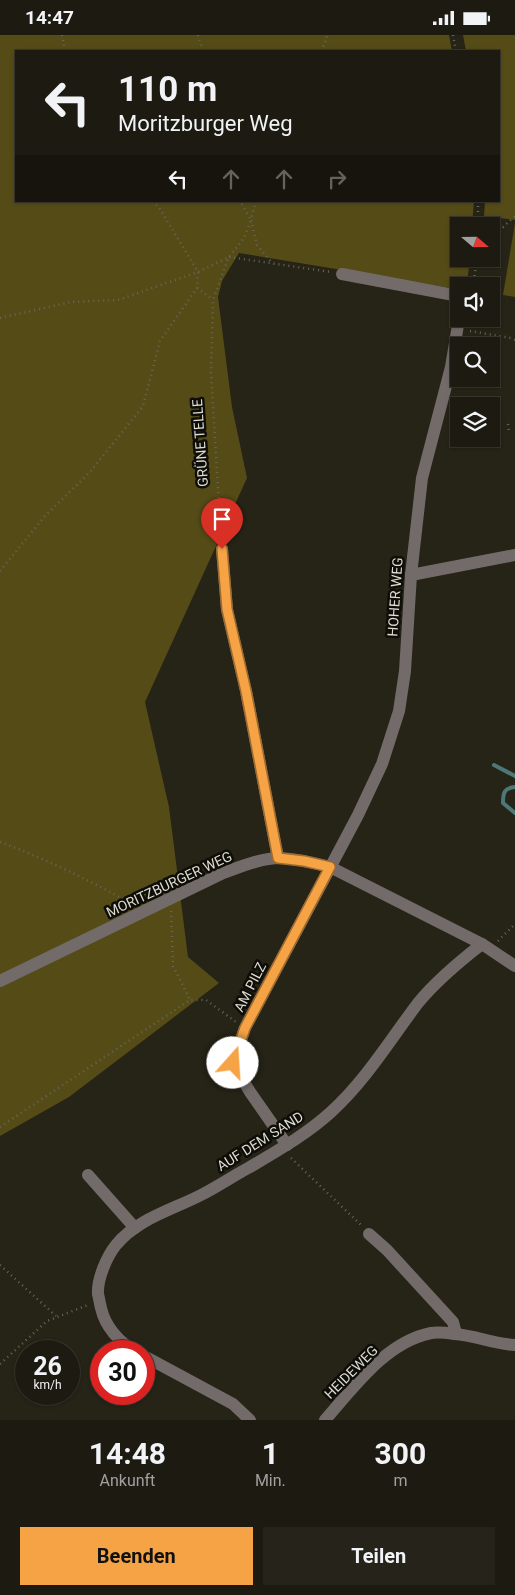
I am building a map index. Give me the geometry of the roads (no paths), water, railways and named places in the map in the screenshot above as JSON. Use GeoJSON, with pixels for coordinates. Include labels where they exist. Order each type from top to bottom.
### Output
{"type":"FeatureCollection","features":[{"type":"Feature","properties":{"kind":"street"},"geometry":{"type":"LineString","coordinates":[[342,274],[450,294]]}},
{"type":"Feature","properties":{"kind":"street","name":"HOHER WEG"},"geometry":{"type":"LineString","coordinates":[[330,867],[358,815],[382,764],[399,711],[405,671],[411,575],[422,478],[451,367],[457,327]]}},
{"type":"Feature","properties":{"kind":"street"},"geometry":{"type":"LineString","coordinates":[[222,549],[227,609],[246,691],[278,858]]}},
{"type":"Feature","properties":{"kind":"street"},"geometry":{"type":"LineString","coordinates":[[411,575],[515,555]]}},
{"type":"Feature","properties":{"kind":"street","name":"MORITZBURGER WEG"},"geometry":{"type":"LineString","coordinates":[[0,981],[231,870],[278,858],[330,867],[486,947],[515,966]]}},
{"type":"Feature","properties":{"kind":"street","name":"AM PILZ"},"geometry":{"type":"LineString","coordinates":[[288,1150],[233,1063],[245,1028],[330,867]]}},
{"type":"Feature","properties":{"kind":"street","name":"AUF DEM SAND"},"geometry":{"type":"LineString","coordinates":[[121,1340],[111,1330],[102,1313],[98,1292],[104,1263],[117,1244],[135,1229],[158,1215],[288,1150],[350,1095],[370,1071],[420,1002],[446,975],[486,947]]}},
{"type":"Feature","properties":{"kind":"street"},"geometry":{"type":"LineString","coordinates":[[88,1175],[135,1229]]}},
{"type":"Feature","properties":{"kind":"street"},"geometry":{"type":"LineString","coordinates":[[369,1234],[387,1250],[453,1322],[456,1334]]}},
{"type":"Feature","properties":{"kind":"street","name":"HEIDEWEG"},"geometry":{"type":"LineString","coordinates":[[326,1420],[374,1366],[405,1343],[432,1333],[456,1334],[498,1344],[515,1345]]}},
{"type":"Feature","properties":{"kind":"street"},"geometry":{"type":"LineString","coordinates":[[155,1361],[233,1403],[250,1420]]}},
{"type":"Feature","properties":{"kind":"waterway"},"geometry":{"type":"LineString","coordinates":[[494,765],[515,776]]}},
{"type":"Feature","properties":{"kind":"waterway"},"geometry":{"type":"LineString","coordinates":[[515,787],[508,789],[503,796],[503,803],[515,813]]}}]}
